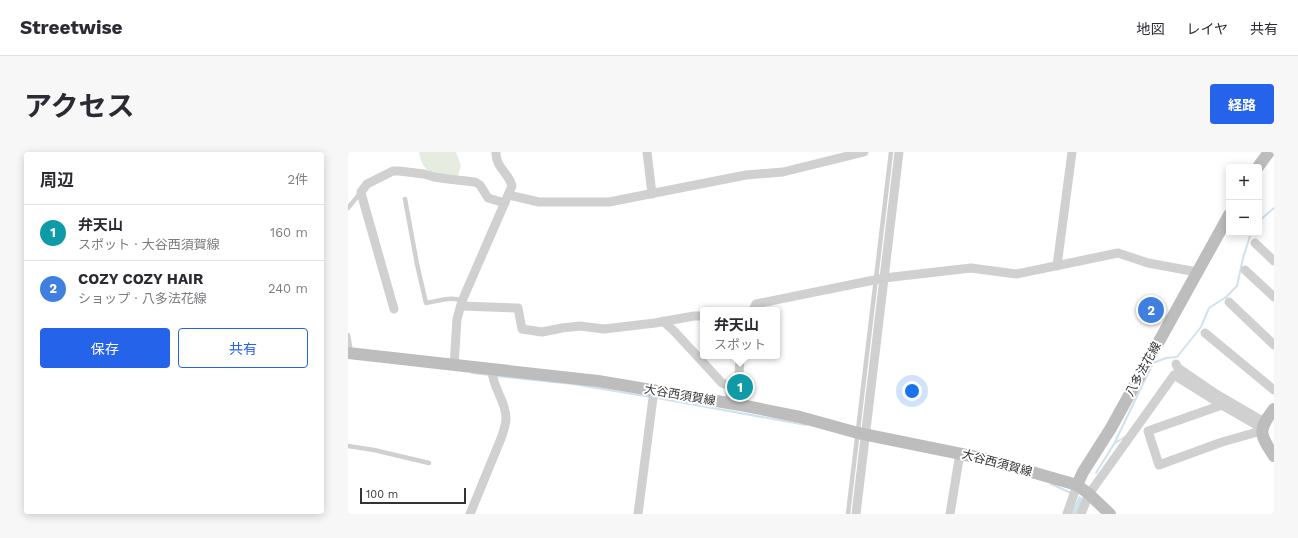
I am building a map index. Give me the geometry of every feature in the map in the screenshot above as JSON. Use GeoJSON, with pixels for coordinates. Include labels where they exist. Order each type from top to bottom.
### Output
{"type":"FeatureCollection","features":[{"type":"Feature","properties":{"kind":"main road"},"geometry":{"type":"LineString","coordinates":[[1260,164],[1269,152]]}},
{"type":"Feature","properties":{"kind":"main road","name":"八多法花線"},"geometry":{"type":"LineString","coordinates":[[1077,484],[1111,428],[1226,220]]}},
{"type":"Feature","properties":{"kind":"main road","name":"大谷西須賀線"},"geometry":{"type":"LineString","coordinates":[[349,353],[598,381],[730,403],[800,417],[862,433],[986,459],[1077,484]]}},
{"type":"Feature","properties":{"kind":"main road"},"geometry":{"type":"LineString","coordinates":[[1274,409],[1262,427],[1265,442],[1274,456]]}},
{"type":"Feature","properties":{"kind":"main road"},"geometry":{"type":"LineString","coordinates":[[1077,484],[1110,514]]}},
{"type":"Feature","properties":{"kind":"street"},"geometry":{"type":"LineString","coordinates":[[454,366],[457,319],[512,186],[510,179],[498,164],[496,152]]}},
{"type":"Feature","properties":{"kind":"street"},"geometry":{"type":"LineString","coordinates":[[647,152],[652,194]]}},
{"type":"Feature","properties":{"kind":"street"},"geometry":{"type":"LineString","coordinates":[[394,308],[361,192],[367,184],[393,171],[475,182],[480,185],[488,198],[539,202],[609,202],[746,175],[783,172],[864,152]]}},
{"type":"Feature","properties":{"kind":"street"},"geometry":{"type":"LineString","coordinates":[[856,514],[862,433],[880,279],[899,152]]}},
{"type":"Feature","properties":{"kind":"street"},"geometry":{"type":"LineString","coordinates":[[1057,266],[1072,152]]}},
{"type":"Feature","properties":{"kind":"street"},"geometry":{"type":"LineString","coordinates":[[1255,243],[1274,261]]}},
{"type":"Feature","properties":{"kind":"street"},"geometry":{"type":"LineString","coordinates":[[754,307],[756,304],[880,279],[971,268],[1016,274],[1118,252],[1148,263],[1197,272]]}},
{"type":"Feature","properties":{"kind":"street"},"geometry":{"type":"LineString","coordinates":[[1245,270],[1274,297]]}},
{"type":"Feature","properties":{"kind":"street"},"geometry":{"type":"LineString","coordinates":[[1229,302],[1274,345]]}},
{"type":"Feature","properties":{"kind":"street"},"geometry":{"type":"LineString","coordinates":[[462,304],[518,308],[522,329],[542,332],[580,326],[604,329],[700,316]]}},
{"type":"Feature","properties":{"kind":"street"},"geometry":{"type":"LineString","coordinates":[[663,321],[722,383],[730,386]]}},
{"type":"Feature","properties":{"kind":"street"},"geometry":{"type":"LineString","coordinates":[[1205,333],[1274,390]]}},
{"type":"Feature","properties":{"kind":"street"},"geometry":{"type":"LineString","coordinates":[[730,403],[730,386],[739,375],[740,359]]}},
{"type":"Feature","properties":{"kind":"street"},"geometry":{"type":"LineString","coordinates":[[1176,364],[1178,368],[1262,427]]}},
{"type":"Feature","properties":{"kind":"street"},"geometry":{"type":"LineString","coordinates":[[470,514],[505,426],[505,410],[492,377],[492,370]]}},
{"type":"Feature","properties":{"kind":"street"},"geometry":{"type":"LineString","coordinates":[[1081,514],[1089,494],[1174,375],[1222,405],[1262,427]]}},
{"type":"Feature","properties":{"kind":"street"},"geometry":{"type":"LineString","coordinates":[[638,514],[654,390]]}},
{"type":"Feature","properties":{"kind":"street"},"geometry":{"type":"LineString","coordinates":[[1222,405],[1148,431],[1159,465],[1262,427]]}},
{"type":"Feature","properties":{"kind":"street"},"geometry":{"type":"LineString","coordinates":[[950,514],[960,453]]}},
{"type":"Feature","properties":{"kind":"street"},"geometry":{"type":"LineString","coordinates":[[1067,514],[1077,484]]}},
{"type":"Feature","properties":{"kind":"lane"},"geometry":{"type":"LineString","coordinates":[[880,279],[891,152]]}},
{"type":"Feature","properties":{"kind":"lane"},"geometry":{"type":"LineString","coordinates":[[348,208],[361,192]]}},
{"type":"Feature","properties":{"kind":"lane"},"geometry":{"type":"LineString","coordinates":[[405,199],[426,303],[451,298],[457,299],[462,304]]}},
{"type":"Feature","properties":{"kind":"lane"},"geometry":{"type":"LineString","coordinates":[[348,335],[351,346],[349,353]]}},
{"type":"Feature","properties":{"kind":"lane"},"geometry":{"type":"LineString","coordinates":[[848,514],[862,433]]}},
{"type":"Feature","properties":{"kind":"lane"},"geometry":{"type":"LineString","coordinates":[[348,446],[374,450],[429,463]]}},
{"type":"Feature","properties":{"kind":"shaded area"},"geometry":{"type":"Polygon","coordinates":[[[419,152],[456,152],[461,166],[458,176],[432,173],[424,166],[419,152]]]}},
{"type":"Feature","properties":{"kind":"shaded area"},"geometry":{"type":"Polygon","coordinates":[[[739,377],[746,381],[750,387],[747,401],[734,400],[731,387],[739,377]]]}},
{"type":"Feature","properties":{"kind":"water"},"geometry":{"type":"Polygon","coordinates":[[[1079,496],[1084,499],[1079,514],[1071,514],[1079,496]]]}},
{"type":"Feature","properties":{"kind":"waterway"},"geometry":{"type":"LineString","coordinates":[[1262,218],[1274,208]]}},
{"type":"Feature","properties":{"kind":"waterway"},"geometry":{"type":"LineString","coordinates":[[1096,473],[1114,444],[1153,363],[1166,358],[1177,357],[1201,327],[1209,308],[1226,297],[1237,286],[1243,258],[1250,236]]}},
{"type":"Feature","properties":{"kind":"waterway"},"geometry":{"type":"LineString","coordinates":[[472,373],[490,375]]}},
{"type":"Feature","properties":{"kind":"waterway"},"geometry":{"type":"LineString","coordinates":[[496,376],[573,384],[650,397]]}},
{"type":"Feature","properties":{"kind":"waterway"},"geometry":{"type":"LineString","coordinates":[[657,398],[806,425]]}},
{"type":"Feature","properties":{"kind":"waterway"},"geometry":{"type":"LineString","coordinates":[[1115,443],[1125,437]]}},
{"type":"Feature","properties":{"kind":"waterway"},"geometry":{"type":"LineString","coordinates":[[1051,484],[1071,493]]}},
{"type":"Feature","properties":{"kind":"place","name":"COZY COZY HAIR"},"geometry":{"type":"Point","coordinates":[1151,310]}},
{"type":"Feature","properties":{"kind":"place","name":"弁天山"},"geometry":{"type":"Point","coordinates":[740,387]}}]}
